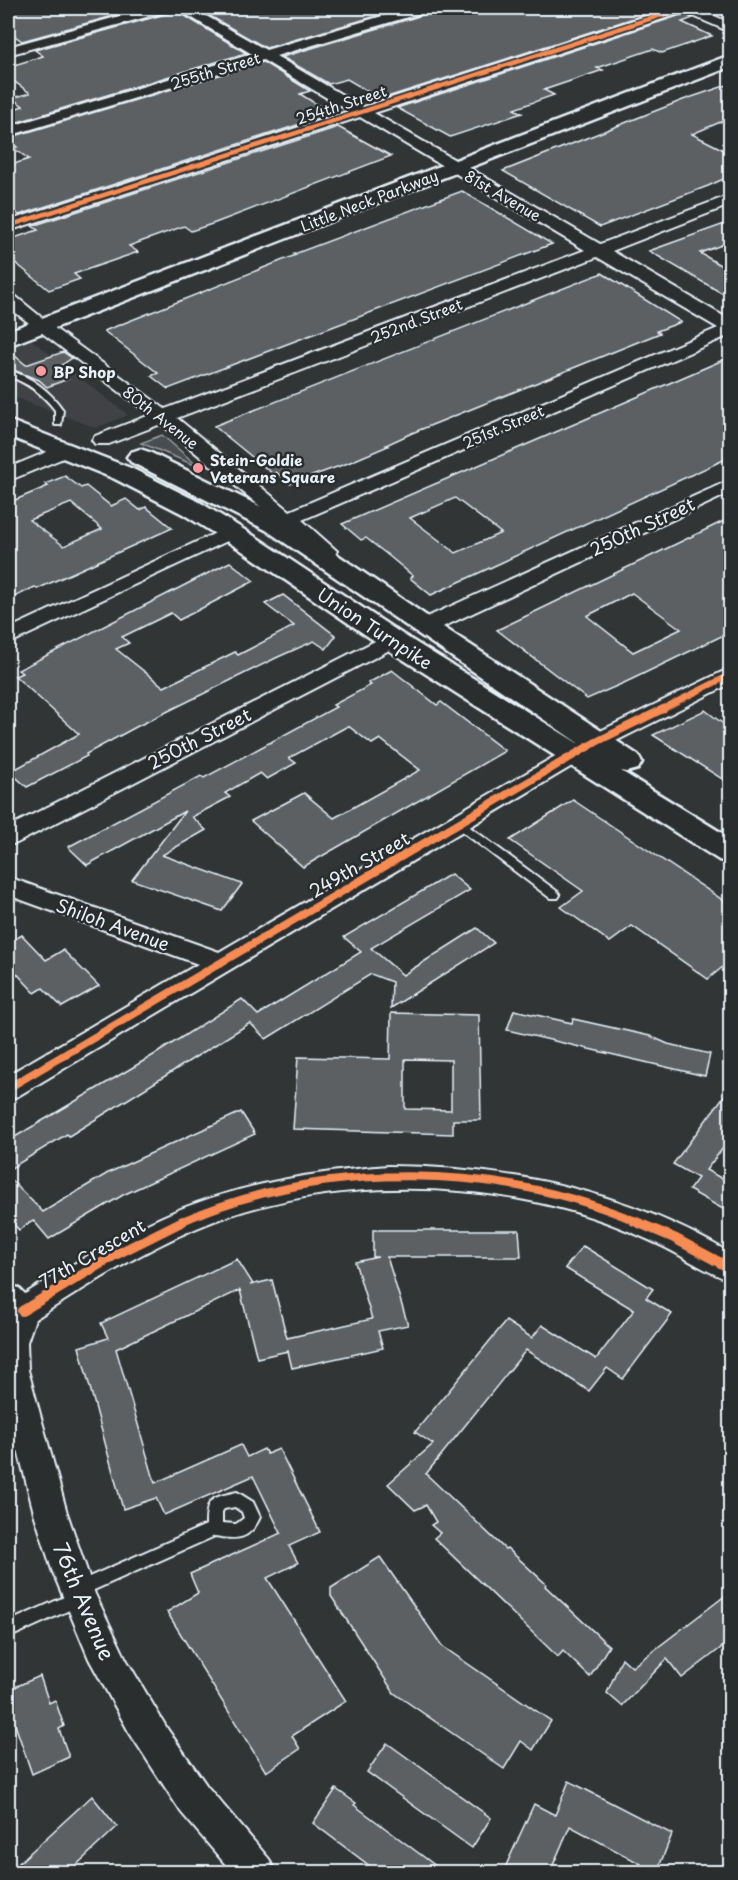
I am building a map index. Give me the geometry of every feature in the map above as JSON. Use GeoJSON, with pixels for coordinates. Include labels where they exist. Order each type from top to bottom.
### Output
{"type":"FeatureCollection","features":[{"type":"Feature","properties":{"kind":"main road","name":"Little Neck Parkway"},"geometry":{"type":"LineString","coordinates":[[447,163],[730,46]]}},
{"type":"Feature","properties":{"kind":"main road","name":"Little Neck Parkway"},"geometry":{"type":"LineString","coordinates":[[8,339],[34,321],[447,163],[730,61]]}},
{"type":"Feature","properties":{"kind":"main road","name":"Little Neck Parkway"},"geometry":{"type":"LineString","coordinates":[[8,323],[34,321]]}},
{"type":"Feature","properties":{"kind":"main road","name":"Union Turnpike"},"geometry":{"type":"LineString","coordinates":[[8,404],[102,440],[282,521],[584,749],[730,852]]}},
{"type":"Feature","properties":{"kind":"main road","name":"Union Turnpike"},"geometry":{"type":"LineString","coordinates":[[8,427],[162,492],[231,532],[391,639],[584,749],[730,825]]}},
{"type":"Feature","properties":{"kind":"street"},"geometry":{"type":"LineString","coordinates":[[8,51],[164,8]]}},
{"type":"Feature","properties":{"kind":"street","name":"81st Avenue"},"geometry":{"type":"LineString","coordinates":[[183,8],[730,328]]}},
{"type":"Feature","properties":{"kind":"street","name":"255th Street"},"geometry":{"type":"LineString","coordinates":[[8,132],[423,8]]}},
{"type":"Feature","properties":{"kind":"street"},"geometry":{"type":"LineString","coordinates":[[685,8],[730,28]]}},
{"type":"Feature","properties":{"kind":"street","name":"254th Street"},"geometry":{"type":"LineString","coordinates":[[8,226],[685,8]]}},
{"type":"Feature","properties":{"kind":"street","name":"252nd Street"},"geometry":{"type":"LineString","coordinates":[[102,440],[730,200]]}},
{"type":"Feature","properties":{"kind":"street","name":"80th Avenue"},"geometry":{"type":"LineString","coordinates":[[8,299],[34,321],[164,417],[282,521]]}},
{"type":"Feature","properties":{"kind":"street","name":"251st Street"},"geometry":{"type":"LineString","coordinates":[[282,521],[730,328]]}},
{"type":"Feature","properties":{"kind":"street"},"geometry":{"type":"LineString","coordinates":[[8,475],[66,450]]}},
{"type":"Feature","properties":{"kind":"street","name":"250th Street"},"geometry":{"type":"LineString","coordinates":[[424,627],[730,486]]}},
{"type":"Feature","properties":{"kind":"street"},"geometry":{"type":"LineString","coordinates":[[8,637],[231,532]]}},
{"type":"Feature","properties":{"kind":"street","name":"250th Street"},"geometry":{"type":"LineString","coordinates":[[8,837],[391,639]]}},
{"type":"Feature","properties":{"kind":"street","name":"249th Street"},"geometry":{"type":"LineString","coordinates":[[8,1088],[584,749],[730,675]]}},
{"type":"Feature","properties":{"kind":"street","name":"Shiloh Avenue"},"geometry":{"type":"LineString","coordinates":[[8,886],[219,963]]}},
{"type":"Feature","properties":{"kind":"street","name":"77th Crescent"},"geometry":{"type":"LineString","coordinates":[[15,1304],[159,1232],[215,1209],[296,1187],[350,1179],[421,1177],[491,1182],[548,1192],[640,1221],[730,1268]]}},
{"type":"Feature","properties":{"kind":"street","name":"76th Avenue"},"geometry":{"type":"LineString","coordinates":[[15,1304],[12,1370],[19,1444],[78,1594],[124,1692],[155,1741],[187,1790],[256,1872]]}},
{"type":"Feature","properties":{"kind":"lane"},"geometry":{"type":"LineString","coordinates":[[8,373],[32,381],[46,393],[60,410],[58,423]]}},
{"type":"Feature","properties":{"kind":"lane"},"geometry":{"type":"LineString","coordinates":[[459,823],[554,895]]}},
{"type":"Feature","properties":{"kind":"lane"},"geometry":{"type":"LineString","coordinates":[[8,1630],[214,1529]]}},
{"type":"Feature","properties":{"kind":"shaded area"},"geometry":{"type":"Polygon","coordinates":[[[32,340],[128,415],[96,428],[8,395],[8,349],[32,340]]]}},
{"type":"Feature","properties":{"kind":"shaded area"},"geometry":{"type":"Polygon","coordinates":[[[162,435],[199,467],[141,443],[162,435]]]}},
{"type":"Feature","properties":{"kind":"building"},"geometry":{"type":"Polygon","coordinates":[[[8,8],[142,8],[22,41],[8,31],[8,8]]]}},
{"type":"Feature","properties":{"kind":"building"},"geometry":{"type":"Polygon","coordinates":[[[172,8],[246,53],[8,125],[8,111],[23,106],[12,98],[30,93],[8,77],[8,67],[43,56],[35,50],[169,13],[172,8]]]}},
{"type":"Feature","properties":{"kind":"building"},"geometry":{"type":"Polygon","coordinates":[[[196,8],[404,8],[266,48],[196,8]]]}},
{"type":"Feature","properties":{"kind":"building"},"geometry":{"type":"Polygon","coordinates":[[[432,8],[665,8],[381,99],[347,79],[329,84],[282,57],[429,13],[432,8]]]}},
{"type":"Feature","properties":{"kind":"building"},"geometry":{"type":"Polygon","coordinates":[[[684,14],[693,18],[682,22],[712,36],[662,53],[653,49],[597,68],[603,70],[544,90],[554,95],[514,109],[522,113],[450,137],[397,108],[684,14]]]}},
{"type":"Feature","properties":{"kind":"building"},"geometry":{"type":"Polygon","coordinates":[[[263,62],[310,91],[300,94],[321,107],[311,112],[322,117],[19,215],[8,206],[8,166],[29,159],[13,148],[17,147],[8,141],[8,138],[263,62]]]}},
{"type":"Feature","properties":{"kind":"building"},"geometry":{"type":"Polygon","coordinates":[[[730,84],[730,118],[692,134],[730,153],[730,176],[708,186],[600,227],[503,171],[683,100],[730,84]]]}},
{"type":"Feature","properties":{"kind":"building"},"geometry":{"type":"Polygon","coordinates":[[[338,127],[391,156],[215,223],[191,231],[184,226],[129,246],[138,252],[74,274],[80,279],[49,290],[8,257],[8,240],[38,230],[32,226],[338,127]]]}},
{"type":"Feature","properties":{"kind":"building"},"geometry":{"type":"Polygon","coordinates":[[[462,191],[552,244],[168,389],[151,376],[158,373],[104,331],[296,255],[294,254],[462,191]]]}},
{"type":"Feature","properties":{"kind":"building"},"geometry":{"type":"Polygon","coordinates":[[[730,222],[730,242],[700,253],[730,271],[730,298],[649,251],[730,222]]]}},
{"type":"Feature","properties":{"kind":"building"},"geometry":{"type":"Polygon","coordinates":[[[602,273],[681,322],[657,331],[660,333],[412,433],[348,463],[290,484],[276,472],[273,474],[214,426],[602,273]]]}},
{"type":"Feature","properties":{"kind":"building"},"geometry":{"type":"Polygon","coordinates":[[[8,350],[26,365],[63,352],[72,358],[56,369],[68,379],[47,387],[39,380],[8,368],[8,350]]]}},
{"type":"Feature","properties":{"kind":"building"},"geometry":{"type":"Polygon","coordinates":[[[730,357],[730,457],[431,595],[410,578],[413,576],[389,556],[366,538],[361,540],[342,524],[730,357]],[[455,498],[410,518],[456,553],[501,533],[455,498]]]}},
{"type":"Feature","properties":{"kind":"building"},"geometry":{"type":"Polygon","coordinates":[[[65,476],[81,488],[86,486],[111,506],[126,499],[140,510],[146,507],[172,528],[8,600],[8,503],[48,486],[45,484],[65,476]],[[71,503],[29,520],[64,546],[102,529],[71,503]]]}},
{"type":"Feature","properties":{"kind":"building"},"geometry":{"type":"Polygon","coordinates":[[[730,518],[730,632],[626,682],[587,699],[497,630],[730,518]],[[632,593],[587,616],[633,652],[681,629],[632,593]]]}},
{"type":"Feature","properties":{"kind":"building"},"geometry":{"type":"Polygon","coordinates":[[[230,562],[254,581],[179,620],[171,613],[122,637],[129,643],[116,649],[164,687],[235,652],[238,655],[294,626],[265,604],[283,595],[336,636],[326,649],[314,641],[278,657],[136,727],[27,787],[10,772],[79,734],[15,676],[22,673],[18,670],[230,562]]]}},
{"type":"Feature","properties":{"kind":"building"},"geometry":{"type":"Polygon","coordinates":[[[392,670],[437,705],[441,702],[505,751],[303,867],[251,821],[304,793],[334,818],[420,770],[380,739],[372,744],[348,726],[289,758],[296,763],[267,779],[260,773],[225,793],[230,797],[192,817],[206,830],[162,855],[242,884],[222,911],[132,880],[185,811],[87,865],[68,847],[201,776],[204,778],[336,707],[333,705],[371,685],[368,683],[392,670]]]}},
{"type":"Feature","properties":{"kind":"building"},"geometry":{"type":"Polygon","coordinates":[[[705,710],[730,729],[730,784],[653,735],[705,710]]]}},
{"type":"Feature","properties":{"kind":"building"},"geometry":{"type":"Polygon","coordinates":[[[573,800],[730,905],[730,961],[708,979],[632,926],[610,942],[561,907],[583,891],[510,840],[573,800]]]}},
{"type":"Feature","properties":{"kind":"building"},"geometry":{"type":"Polygon","coordinates":[[[451,874],[470,890],[371,948],[403,975],[477,928],[494,943],[391,1008],[392,982],[371,974],[266,1039],[250,1023],[69,1136],[67,1134],[8,1170],[8,1141],[157,1053],[242,999],[258,1015],[361,952],[344,937],[451,874]]]}},
{"type":"Feature","properties":{"kind":"building"},"geometry":{"type":"Polygon","coordinates":[[[22,935],[46,960],[63,950],[99,986],[62,1007],[43,988],[35,993],[8,964],[8,943],[22,935]]]}},
{"type":"Feature","properties":{"kind":"building"},"geometry":{"type":"Polygon","coordinates":[[[514,1010],[572,1023],[573,1019],[650,1036],[668,1044],[710,1054],[705,1076],[507,1030],[514,1010]]]}},
{"type":"Feature","properties":{"kind":"building"},"geometry":{"type":"Polygon","coordinates":[[[391,1013],[479,1015],[481,1120],[453,1120],[453,1134],[293,1129],[298,1057],[390,1059],[391,1013]],[[405,1059],[405,1109],[451,1110],[451,1060],[405,1059]]]}},
{"type":"Feature","properties":{"kind":"building"},"geometry":{"type":"Polygon","coordinates":[[[730,1088],[730,1139],[706,1170],[730,1183],[730,1213],[689,1190],[698,1178],[673,1164],[730,1088]]]}},
{"type":"Feature","properties":{"kind":"building"},"geometry":{"type":"Polygon","coordinates":[[[241,1112],[255,1134],[123,1195],[49,1239],[33,1220],[19,1230],[8,1218],[8,1177],[43,1212],[108,1173],[241,1112]]]}},
{"type":"Feature","properties":{"kind":"building"},"geometry":{"type":"Polygon","coordinates":[[[373,1230],[519,1230],[521,1257],[387,1257],[408,1325],[378,1331],[383,1348],[292,1368],[288,1351],[257,1358],[240,1290],[116,1349],[155,1483],[241,1445],[247,1457],[264,1449],[267,1454],[279,1449],[320,1532],[289,1546],[298,1563],[267,1578],[346,1701],[292,1736],[300,1749],[266,1772],[167,1612],[198,1593],[190,1574],[281,1533],[253,1476],[164,1515],[156,1498],[123,1509],[79,1347],[108,1338],[101,1323],[237,1259],[253,1284],[250,1285],[272,1280],[287,1338],[372,1319],[355,1262],[378,1257],[373,1257],[373,1230]]]}},
{"type":"Feature","properties":{"kind":"building"},"geometry":{"type":"Polygon","coordinates":[[[583,1246],[653,1289],[646,1298],[672,1314],[623,1379],[607,1368],[589,1391],[526,1350],[426,1474],[505,1549],[507,1548],[546,1584],[545,1586],[609,1646],[590,1677],[563,1651],[558,1657],[434,1538],[440,1533],[431,1525],[436,1522],[426,1505],[415,1510],[388,1484],[433,1444],[415,1432],[506,1321],[532,1338],[542,1325],[596,1359],[634,1310],[565,1268],[583,1246]]]}},
{"type":"Feature","properties":{"kind":"building"},"geometry":{"type":"Polygon","coordinates":[[[380,1557],[442,1646],[551,1721],[533,1750],[521,1741],[504,1769],[394,1693],[331,1596],[331,1588],[380,1557]]]}},
{"type":"Feature","properties":{"kind":"building"},"geometry":{"type":"Polygon","coordinates":[[[730,1592],[730,1641],[682,1678],[667,1659],[622,1706],[607,1693],[622,1658],[632,1667],[730,1592]]]}},
{"type":"Feature","properties":{"kind":"building"},"geometry":{"type":"Polygon","coordinates":[[[40,1676],[49,1703],[55,1700],[64,1726],[59,1729],[69,1757],[32,1774],[8,1704],[8,1690],[40,1676]]]}},
{"type":"Feature","properties":{"kind":"building"},"geometry":{"type":"Polygon","coordinates":[[[387,1743],[491,1818],[472,1848],[367,1772],[387,1743]]]}},
{"type":"Feature","properties":{"kind":"building"},"geometry":{"type":"Polygon","coordinates":[[[569,1781],[672,1834],[657,1872],[637,1872],[641,1864],[570,1826],[550,1872],[503,1872],[534,1804],[555,1815],[569,1781]]]}},
{"type":"Feature","properties":{"kind":"building"},"geometry":{"type":"Polygon","coordinates":[[[336,1789],[444,1872],[378,1872],[313,1823],[336,1789]]]}},
{"type":"Feature","properties":{"kind":"building"},"geometry":{"type":"Polygon","coordinates":[[[92,1796],[117,1827],[69,1872],[9,1872],[92,1796]]]}},
{"type":"Feature","properties":{"kind":"cycle path"},"geometry":{"type":"LineString","coordinates":[[8,226],[683,8]]}},
{"type":"Feature","properties":{"kind":"cycle path"},"geometry":{"type":"LineString","coordinates":[[8,1088],[596,742],[730,675]]}},
{"type":"Feature","properties":{"kind":"cycle path"},"geometry":{"type":"LineString","coordinates":[[22,1311],[139,1242],[214,1209],[271,1193],[329,1182],[388,1177],[447,1178],[506,1185],[563,1197],[620,1215],[674,1238],[730,1268]]}},
{"type":"Feature","properties":{"kind":"place","name":"BP Shop"},"geometry":{"type":"Point","coordinates":[41,371]}},
{"type":"Feature","properties":{"kind":"place","name":"Stein-Goldie Veterans Square"},"geometry":{"type":"Point","coordinates":[198,468]}}]}
